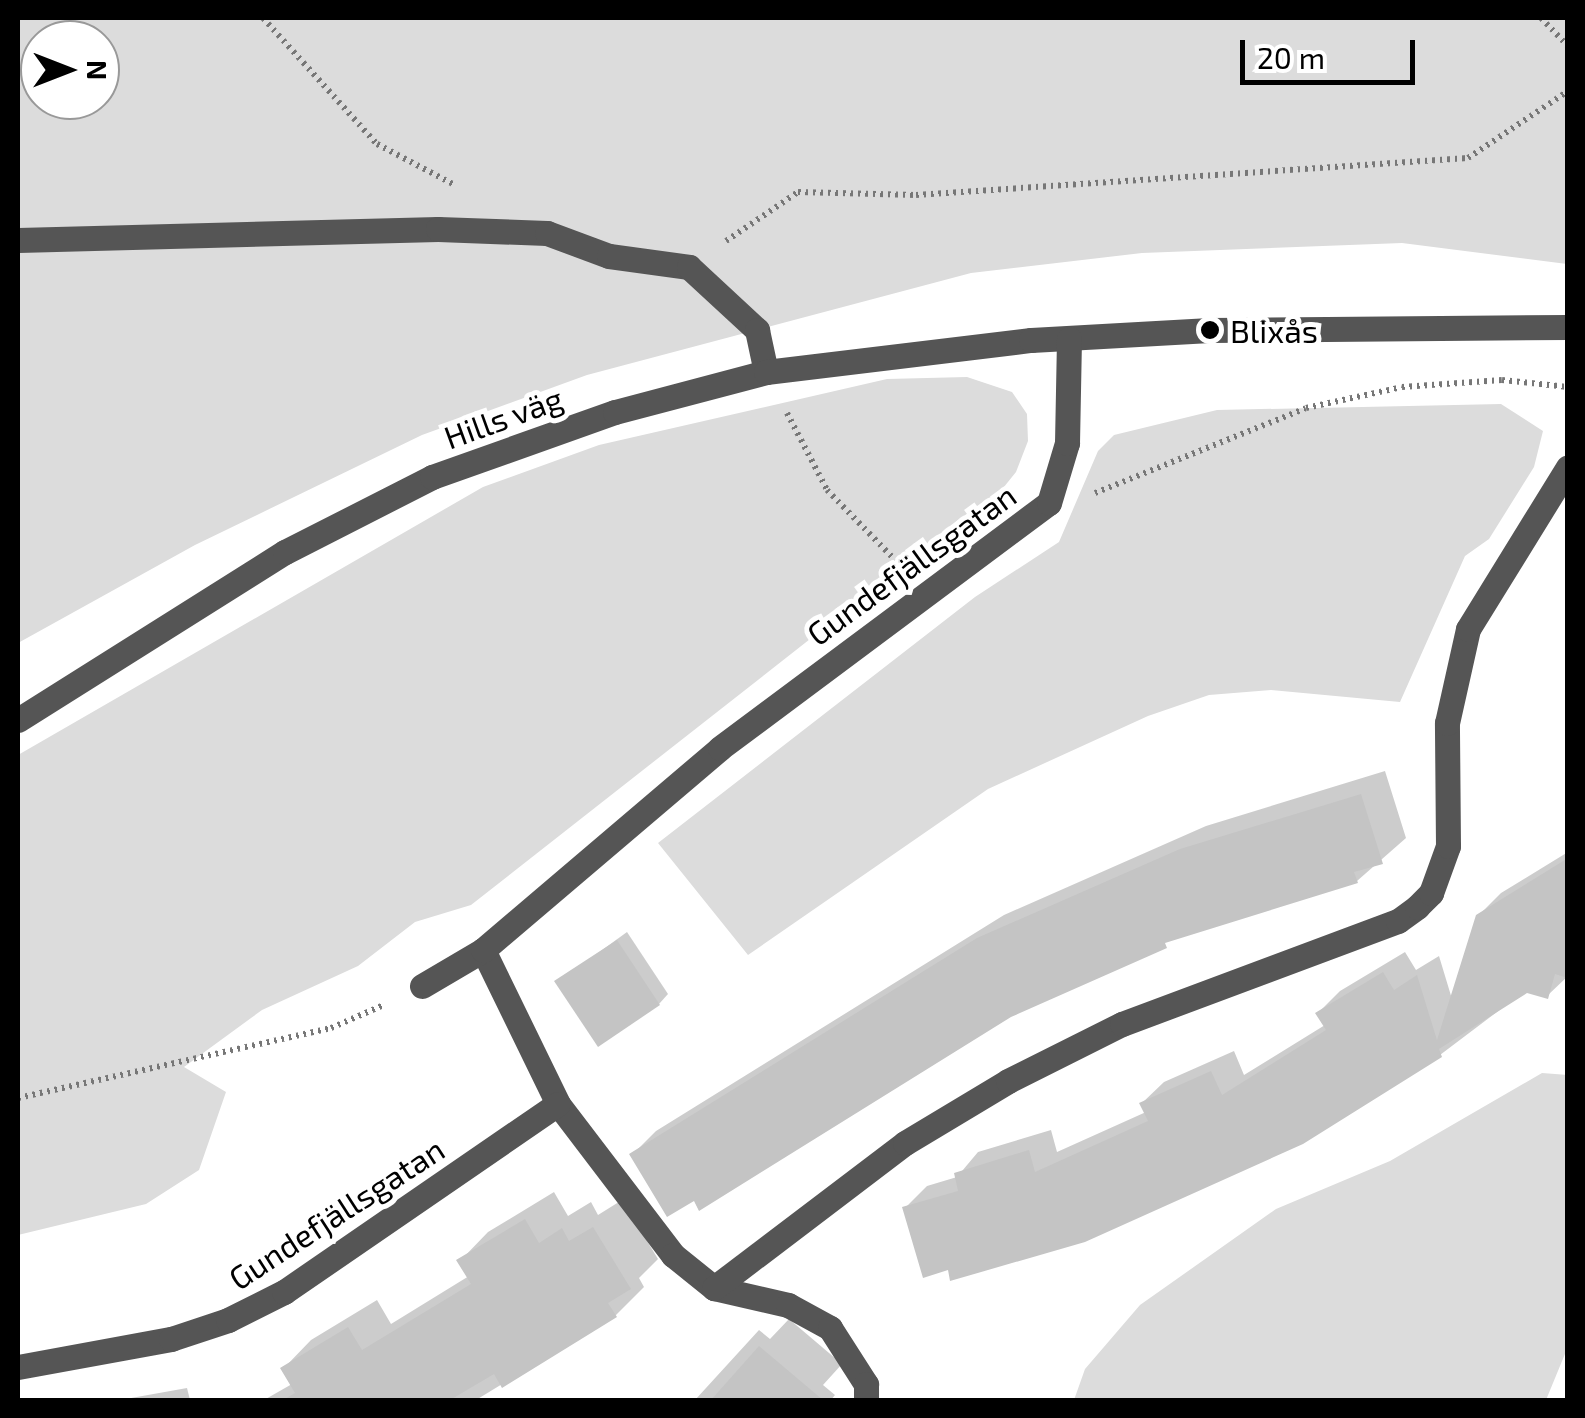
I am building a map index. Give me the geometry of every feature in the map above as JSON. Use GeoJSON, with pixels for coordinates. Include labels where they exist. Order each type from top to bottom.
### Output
{"type":"FeatureCollection","features":[{"type":"Feature","properties":{"kind":"street"},"geometry":{"type":"LineString","coordinates":[[18,240],[438,229],[546,234],[609,256],[689,267],[757,330],[766,372]]}},
{"type":"Feature","properties":{"kind":"street"},"geometry":{"type":"LineString","coordinates":[[1069,338],[1568,327]]}},
{"type":"Feature","properties":{"kind":"street","name":"Hills väg"},"geometry":{"type":"LineString","coordinates":[[18,720],[285,552],[432,478],[615,412],[766,372],[1069,338]]}},
{"type":"Feature","properties":{"kind":"street","name":"Gundefjällsgatan"},"geometry":{"type":"LineString","coordinates":[[422,986],[483,950],[720,748],[925,590],[1050,503],[1067,443],[1069,338]]}},
{"type":"Feature","properties":{"kind":"street"},"geometry":{"type":"LineString","coordinates":[[714,1288],[905,1143],[1008,1081],[1122,1024],[1398,921],[1417,907],[1431,893],[1448,846],[1446,723],[1468,630],[1568,467]]}},
{"type":"Feature","properties":{"kind":"street"},"geometry":{"type":"LineString","coordinates":[[483,950],[558,1104],[673,1255],[714,1288],[788,1305],[830,1328],[866,1384],[866,1400]]}},
{"type":"Feature","properties":{"kind":"street","name":"Gundefjällsgatan"},"geometry":{"type":"LineString","coordinates":[[18,1367],[171,1339],[228,1320],[284,1292],[558,1104]]}},
{"type":"Feature","properties":{"kind":"path"},"geometry":{"type":"LineString","coordinates":[[263,18],[377,144],[462,189]]}},
{"type":"Feature","properties":{"kind":"path"},"geometry":{"type":"LineString","coordinates":[[1540,18],[1568,46]]}},
{"type":"Feature","properties":{"kind":"path"},"geometry":{"type":"LineString","coordinates":[[689,267],[798,192],[916,195],[1468,158],[1568,90]]}},
{"type":"Feature","properties":{"kind":"path"},"geometry":{"type":"LineString","coordinates":[[766,372],[827,490],[925,590]]}},
{"type":"Feature","properties":{"kind":"path"},"geometry":{"type":"LineString","coordinates":[[1050,503],[1111,489],[1216,439],[1306,408],[1402,387],[1502,380],[1568,387]]}},
{"type":"Feature","properties":{"kind":"path"},"geometry":{"type":"LineString","coordinates":[[18,1098],[331,1028],[422,986]]}},
{"type":"Feature","properties":{"kind":"shaded area"},"geometry":{"type":"Polygon","coordinates":[[[18,18],[1567,18],[1567,264],[1402,243],[1142,253],[971,273],[587,375],[422,435],[195,545],[18,643],[18,18]]]}},
{"type":"Feature","properties":{"kind":"shaded area"},"geometry":{"type":"Polygon","coordinates":[[[967,377],[1012,392],[1027,414],[1028,441],[1016,472],[983,513],[819,632],[471,905],[415,922],[358,966],[262,1010],[184,1067],[226,1092],[199,1170],[146,1204],[18,1235],[18,755],[483,487],[599,445],[887,379],[967,377]]]}},
{"type":"Feature","properties":{"kind":"shaded area"},"geometry":{"type":"Polygon","coordinates":[[[1501,404],[1543,431],[1534,467],[1489,539],[1465,556],[1400,702],[1271,690],[1209,695],[1148,716],[988,789],[748,955],[658,843],[975,597],[1059,542],[1098,451],[1114,435],[1217,410],[1501,404]]]}},
{"type":"Feature","properties":{"kind":"shaded area"},"geometry":{"type":"Polygon","coordinates":[[[1542,1073],[1568,1075],[1567,1349],[1546,1400],[1074,1400],[1085,1369],[1140,1305],[1276,1209],[1390,1161],[1542,1073]]]}},
{"type":"Feature","properties":{"kind":"building"},"geometry":{"type":"Polygon","coordinates":[[[1361,794],[1383,864],[1354,872],[1358,883],[1165,943],[1167,948],[1011,1017],[699,1211],[694,1201],[667,1217],[629,1154],[977,938],[1180,849],[1361,794]]]}},
{"type":"Feature","properties":{"kind":"building"},"geometry":{"type":"Polygon","coordinates":[[[1568,858],[1568,978],[1555,974],[1548,999],[1527,993],[1439,1049],[1442,1057],[1303,1144],[1085,1242],[950,1281],[948,1270],[923,1278],[902,1207],[958,1191],[954,1173],[1029,1150],[1035,1172],[1148,1121],[1139,1103],[1211,1071],[1222,1095],[1326,1030],[1315,1013],[1383,972],[1394,990],[1417,975],[1437,1040],[1476,915],[1568,858]]]}},
{"type":"Feature","properties":{"kind":"building"},"geometry":{"type":"Polygon","coordinates":[[[617,940],[660,1005],[598,1047],[554,981],[617,940]]]}},
{"type":"Feature","properties":{"kind":"building"},"geometry":{"type":"Polygon","coordinates":[[[525,1219],[539,1243],[562,1228],[569,1241],[593,1227],[631,1289],[608,1303],[617,1317],[502,1388],[494,1374],[450,1400],[283,1400],[295,1393],[280,1368],[348,1327],[362,1350],[471,1284],[456,1260],[525,1219]]]}},
{"type":"Feature","properties":{"kind":"building"},"geometry":{"type":"Polygon","coordinates":[[[759,1346],[823,1400],[711,1400],[759,1346]]]}},
{"type":"Feature","properties":{"kind":"place","name":"Blixås"},"geometry":{"type":"Point","coordinates":[1210,330]}}]}
